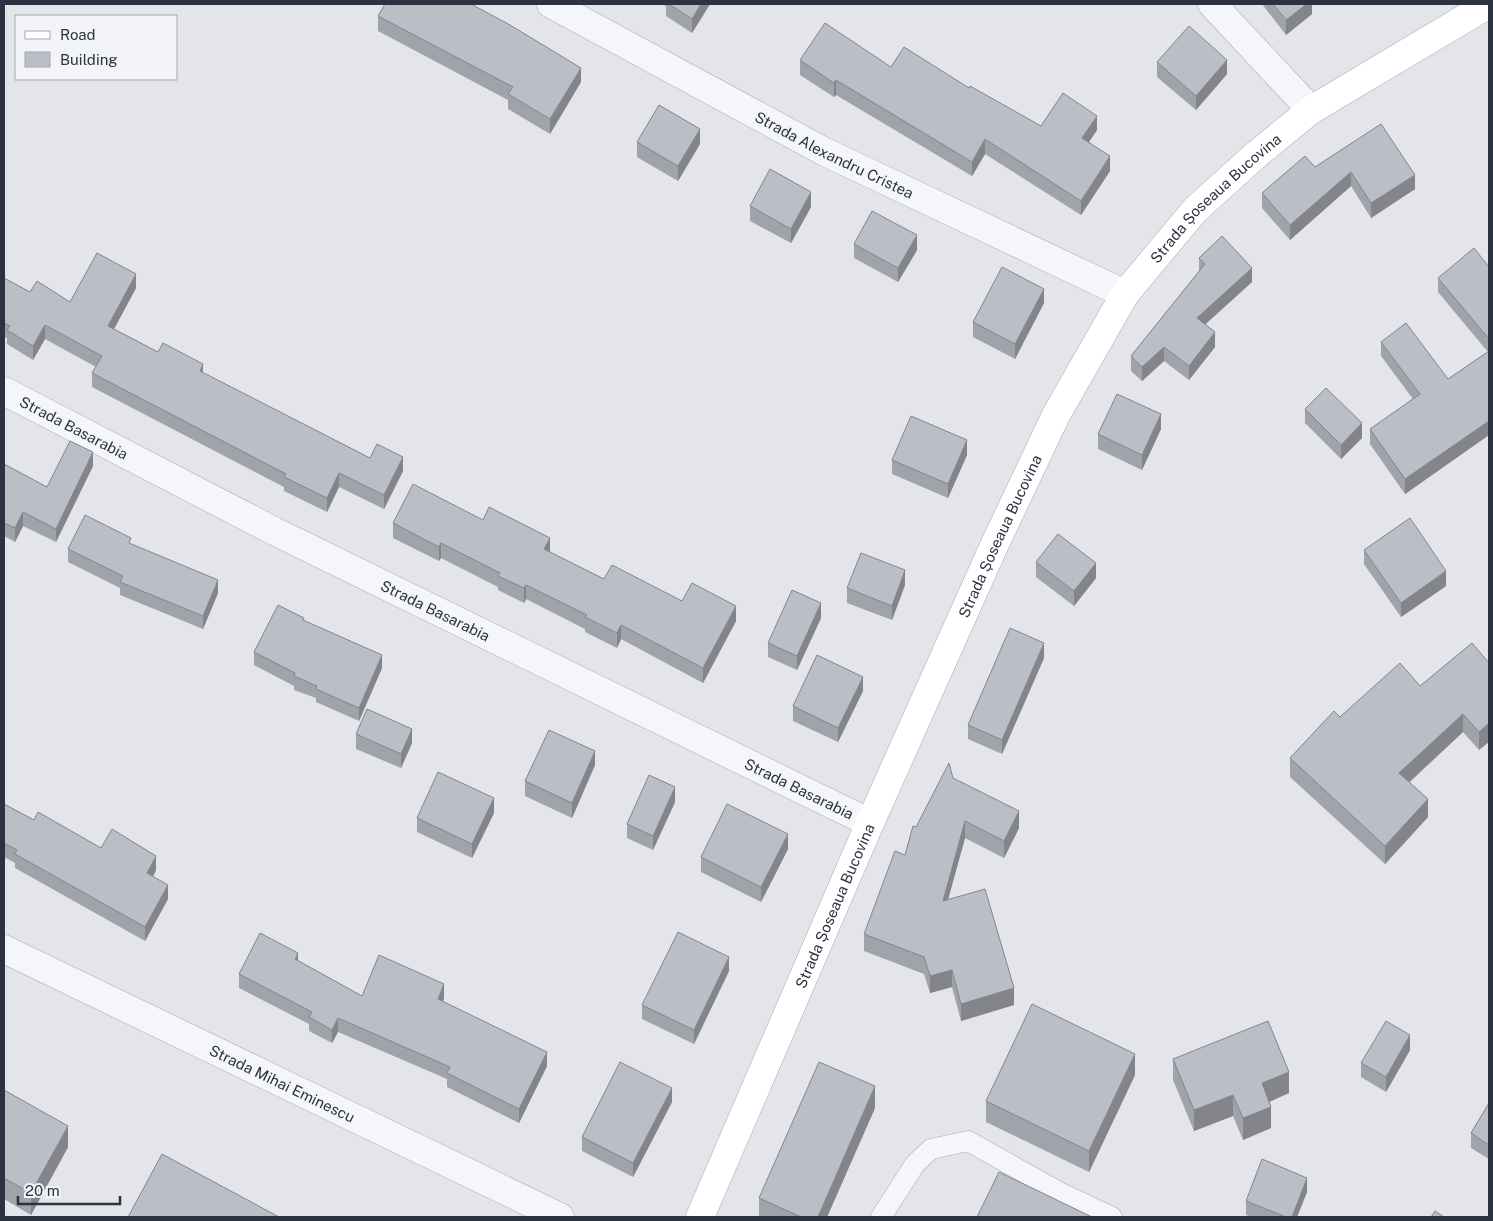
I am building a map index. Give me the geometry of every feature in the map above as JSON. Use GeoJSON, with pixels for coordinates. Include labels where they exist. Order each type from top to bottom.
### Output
{"type":"FeatureCollection","features":[{"type":"Feature","properties":{"kind":"main road","name":"Strada Șoseaua Bucovina"},"geometry":{"type":"LineString","coordinates":[[700,1217],[870,823],[993,548],[1056,415],[1125,294],[1195,210],[1257,154],[1311,110],[1489,4]]}},
{"type":"Feature","properties":{"kind":"street","name":"Strada Alexandru Cristea"},"geometry":{"type":"LineString","coordinates":[[551,4],[825,152],[1125,294]]}},
{"type":"Feature","properties":{"kind":"street"},"geometry":{"type":"LineString","coordinates":[[1212,4],[1311,110]]}},
{"type":"Feature","properties":{"kind":"street","name":"Strada Basarabia"},"geometry":{"type":"LineString","coordinates":[[4,391],[274,530],[870,823]]}},
{"type":"Feature","properties":{"kind":"street","name":"Strada Mihai Eminescu"},"geometry":{"type":"LineString","coordinates":[[4,949],[560,1217]]}},
{"type":"Feature","properties":{"kind":"lane"},"geometry":{"type":"LineString","coordinates":[[881,1217],[915,1164],[931,1149],[968,1141],[1060,1192],[1112,1217]]}},
{"type":"Feature","properties":{"kind":"building"},"geometry":{"type":"Polygon","coordinates":[[[385,4],[471,4],[581,68],[550,119],[508,94],[513,87],[378,16],[385,4]]]}},
{"type":"Feature","properties":{"kind":"building"},"geometry":{"type":"Polygon","coordinates":[[[669,4],[701,4],[692,19],[669,4]]]}},
{"type":"Feature","properties":{"kind":"building"},"geometry":{"type":"Polygon","coordinates":[[[1273,4],[1307,4],[1286,20],[1273,4]]]}},
{"type":"Feature","properties":{"kind":"building"},"geometry":{"type":"Polygon","coordinates":[[[825,23],[891,67],[904,47],[969,88],[970,86],[1041,126],[1063,93],[1097,116],[1082,138],[1110,156],[1081,201],[985,139],[972,162],[836,80],[834,83],[800,60],[825,23]]]}},
{"type":"Feature","properties":{"kind":"building"},"geometry":{"type":"Polygon","coordinates":[[[1189,26],[1227,60],[1196,96],[1157,62],[1189,26]]]}},
{"type":"Feature","properties":{"kind":"building"},"geometry":{"type":"Polygon","coordinates":[[[659,105],[700,129],[678,166],[637,142],[659,105]]]}},
{"type":"Feature","properties":{"kind":"building"},"geometry":{"type":"Polygon","coordinates":[[[1381,124],[1415,175],[1371,203],[1351,172],[1290,225],[1262,193],[1305,156],[1315,167],[1381,124]]]}},
{"type":"Feature","properties":{"kind":"building"},"geometry":{"type":"Polygon","coordinates":[[[770,169],[811,192],[791,229],[750,206],[770,169]]]}},
{"type":"Feature","properties":{"kind":"building"},"geometry":{"type":"Polygon","coordinates":[[[872,211],[917,235],[898,268],[854,244],[872,211]]]}},
{"type":"Feature","properties":{"kind":"building"},"geometry":{"type":"Polygon","coordinates":[[[1222,236],[1252,268],[1197,318],[1215,332],[1189,366],[1164,347],[1142,367],[1131,356],[1205,264],[1199,258],[1222,236]]]}},
{"type":"Feature","properties":{"kind":"building"},"geometry":{"type":"Polygon","coordinates":[[[1474,248],[1489,267],[1489,339],[1438,278],[1474,248]]]}},
{"type":"Feature","properties":{"kind":"building"},"geometry":{"type":"Polygon","coordinates":[[[97,253],[136,274],[108,326],[158,352],[163,343],[203,364],[200,371],[370,458],[377,444],[403,457],[384,495],[339,473],[327,498],[284,477],[286,474],[92,373],[102,356],[45,325],[33,346],[7,330],[10,326],[4,323],[4,278],[30,292],[37,281],[70,302],[97,253]]]}},
{"type":"Feature","properties":{"kind":"building"},"geometry":{"type":"Polygon","coordinates":[[[1002,267],[1044,289],[1015,344],[973,322],[1002,267]]]}},
{"type":"Feature","properties":{"kind":"building"},"geometry":{"type":"Polygon","coordinates":[[[1406,323],[1448,379],[1489,351],[1489,421],[1405,479],[1370,429],[1420,394],[1381,342],[1406,323]]]}},
{"type":"Feature","properties":{"kind":"building"},"geometry":{"type":"Polygon","coordinates":[[[1326,388],[1362,423],[1341,445],[1305,409],[1326,388]]]}},
{"type":"Feature","properties":{"kind":"building"},"geometry":{"type":"Polygon","coordinates":[[[1117,394],[1161,414],[1142,455],[1098,434],[1117,394]]]}},
{"type":"Feature","properties":{"kind":"building"},"geometry":{"type":"Polygon","coordinates":[[[911,416],[967,440],[948,484],[892,460],[911,416]]]}},
{"type":"Feature","properties":{"kind":"building"},"geometry":{"type":"Polygon","coordinates":[[[70,441],[93,452],[56,529],[23,512],[15,528],[4,523],[4,464],[47,487],[70,441]]]}},
{"type":"Feature","properties":{"kind":"building"},"geometry":{"type":"Polygon","coordinates":[[[413,484],[483,520],[489,507],[550,538],[544,549],[604,579],[612,565],[682,601],[692,583],[736,606],[703,668],[621,625],[617,633],[585,617],[587,615],[526,585],[524,588],[498,576],[500,573],[441,543],[439,547],[393,523],[413,484]]]}},
{"type":"Feature","properties":{"kind":"building"},"geometry":{"type":"Polygon","coordinates":[[[85,515],[131,538],[129,543],[218,580],[203,616],[120,582],[123,576],[68,549],[85,515]]]}},
{"type":"Feature","properties":{"kind":"building"},"geometry":{"type":"Polygon","coordinates":[[[1410,518],[1446,571],[1401,603],[1364,550],[1410,518]]]}},
{"type":"Feature","properties":{"kind":"building"},"geometry":{"type":"Polygon","coordinates":[[[1058,534],[1096,563],[1074,591],[1036,562],[1058,534]]]}},
{"type":"Feature","properties":{"kind":"building"},"geometry":{"type":"Polygon","coordinates":[[[861,553],[905,570],[892,606],[847,588],[861,553]]]}},
{"type":"Feature","properties":{"kind":"building"},"geometry":{"type":"Polygon","coordinates":[[[792,590],[821,603],[797,656],[768,643],[792,590]]]}},
{"type":"Feature","properties":{"kind":"building"},"geometry":{"type":"Polygon","coordinates":[[[278,605],[304,618],[303,620],[382,655],[359,708],[316,689],[317,686],[294,676],[295,673],[254,652],[278,605]]]}},
{"type":"Feature","properties":{"kind":"building"},"geometry":{"type":"Polygon","coordinates":[[[1010,628],[1044,643],[1002,740],[968,725],[1010,628]]]}},
{"type":"Feature","properties":{"kind":"building"},"geometry":{"type":"Polygon","coordinates":[[[1472,643],[1489,663],[1489,723],[1479,732],[1463,714],[1399,773],[1428,799],[1385,846],[1290,758],[1334,711],[1340,717],[1400,663],[1420,686],[1472,643]]]}},
{"type":"Feature","properties":{"kind":"building"},"geometry":{"type":"Polygon","coordinates":[[[817,655],[863,677],[838,728],[793,706],[817,655]]]}},
{"type":"Feature","properties":{"kind":"building"},"geometry":{"type":"Polygon","coordinates":[[[367,709],[412,729],[401,754],[356,734],[367,709]]]}},
{"type":"Feature","properties":{"kind":"building"},"geometry":{"type":"Polygon","coordinates":[[[549,730],[595,751],[572,803],[525,781],[549,730]]]}},
{"type":"Feature","properties":{"kind":"building"},"geometry":{"type":"Polygon","coordinates":[[[949,763],[953,778],[1019,811],[1004,841],[965,821],[943,901],[985,889],[1014,988],[961,1004],[952,970],[930,976],[924,957],[864,934],[895,851],[905,855],[913,826],[916,827],[949,763]]]}},
{"type":"Feature","properties":{"kind":"building"},"geometry":{"type":"Polygon","coordinates":[[[438,772],[494,798],[472,844],[417,818],[438,772]]]}},
{"type":"Feature","properties":{"kind":"building"},"geometry":{"type":"Polygon","coordinates":[[[649,775],[675,787],[653,836],[627,824],[649,775]]]}},
{"type":"Feature","properties":{"kind":"building"},"geometry":{"type":"Polygon","coordinates":[[[4,804],[34,820],[38,812],[101,848],[112,829],[156,856],[147,873],[168,885],[145,927],[15,854],[17,850],[4,843],[4,804]]]}},
{"type":"Feature","properties":{"kind":"building"},"geometry":{"type":"Polygon","coordinates":[[[727,804],[788,834],[761,887],[701,857],[727,804]]]}},
{"type":"Feature","properties":{"kind":"building"},"geometry":{"type":"Polygon","coordinates":[[[678,932],[729,957],[694,1030],[642,1005],[678,932]]]}},
{"type":"Feature","properties":{"kind":"building"},"geometry":{"type":"Polygon","coordinates":[[[260,933],[298,953],[295,959],[362,996],[379,955],[444,984],[438,999],[547,1052],[519,1109],[447,1073],[450,1067],[338,1018],[332,1030],[309,1017],[312,1012],[239,974],[260,933]]]}},
{"type":"Feature","properties":{"kind":"building"},"geometry":{"type":"Polygon","coordinates":[[[1032,1004],[1135,1054],[1089,1151],[986,1101],[1032,1004]]]}},
{"type":"Feature","properties":{"kind":"building"},"geometry":{"type":"Polygon","coordinates":[[[1268,1021],[1289,1072],[1262,1083],[1271,1107],[1243,1118],[1233,1095],[1194,1110],[1173,1059],[1268,1021]]]}},
{"type":"Feature","properties":{"kind":"building"},"geometry":{"type":"Polygon","coordinates":[[[1386,1021],[1410,1035],[1386,1077],[1361,1063],[1386,1021]]]}},
{"type":"Feature","properties":{"kind":"building"},"geometry":{"type":"Polygon","coordinates":[[[620,1062],[672,1088],[633,1163],[582,1137],[620,1062]]]}},
{"type":"Feature","properties":{"kind":"building"},"geometry":{"type":"Polygon","coordinates":[[[819,1062],[875,1086],[818,1217],[801,1217],[759,1198],[819,1062]]]}},
{"type":"Feature","properties":{"kind":"building"},"geometry":{"type":"Polygon","coordinates":[[[4,1090],[68,1126],[31,1193],[4,1178],[4,1090]]]}},
{"type":"Feature","properties":{"kind":"building"},"geometry":{"type":"Polygon","coordinates":[[[1489,1103],[1489,1145],[1471,1133],[1489,1103]]]}},
{"type":"Feature","properties":{"kind":"building"},"geometry":{"type":"Polygon","coordinates":[[[162,1154],[279,1217],[128,1217],[162,1154]]]}},
{"type":"Feature","properties":{"kind":"building"},"geometry":{"type":"Polygon","coordinates":[[[1262,1159],[1307,1178],[1292,1217],[1286,1217],[1246,1201],[1262,1159]]]}},
{"type":"Feature","properties":{"kind":"building"},"geometry":{"type":"Polygon","coordinates":[[[999,1172],[1092,1217],[977,1217],[999,1172]]]}},
{"type":"Feature","properties":{"kind":"building"},"geometry":{"type":"Polygon","coordinates":[[[1435,1211],[1444,1217],[1431,1217],[1435,1211]]]}}]}
